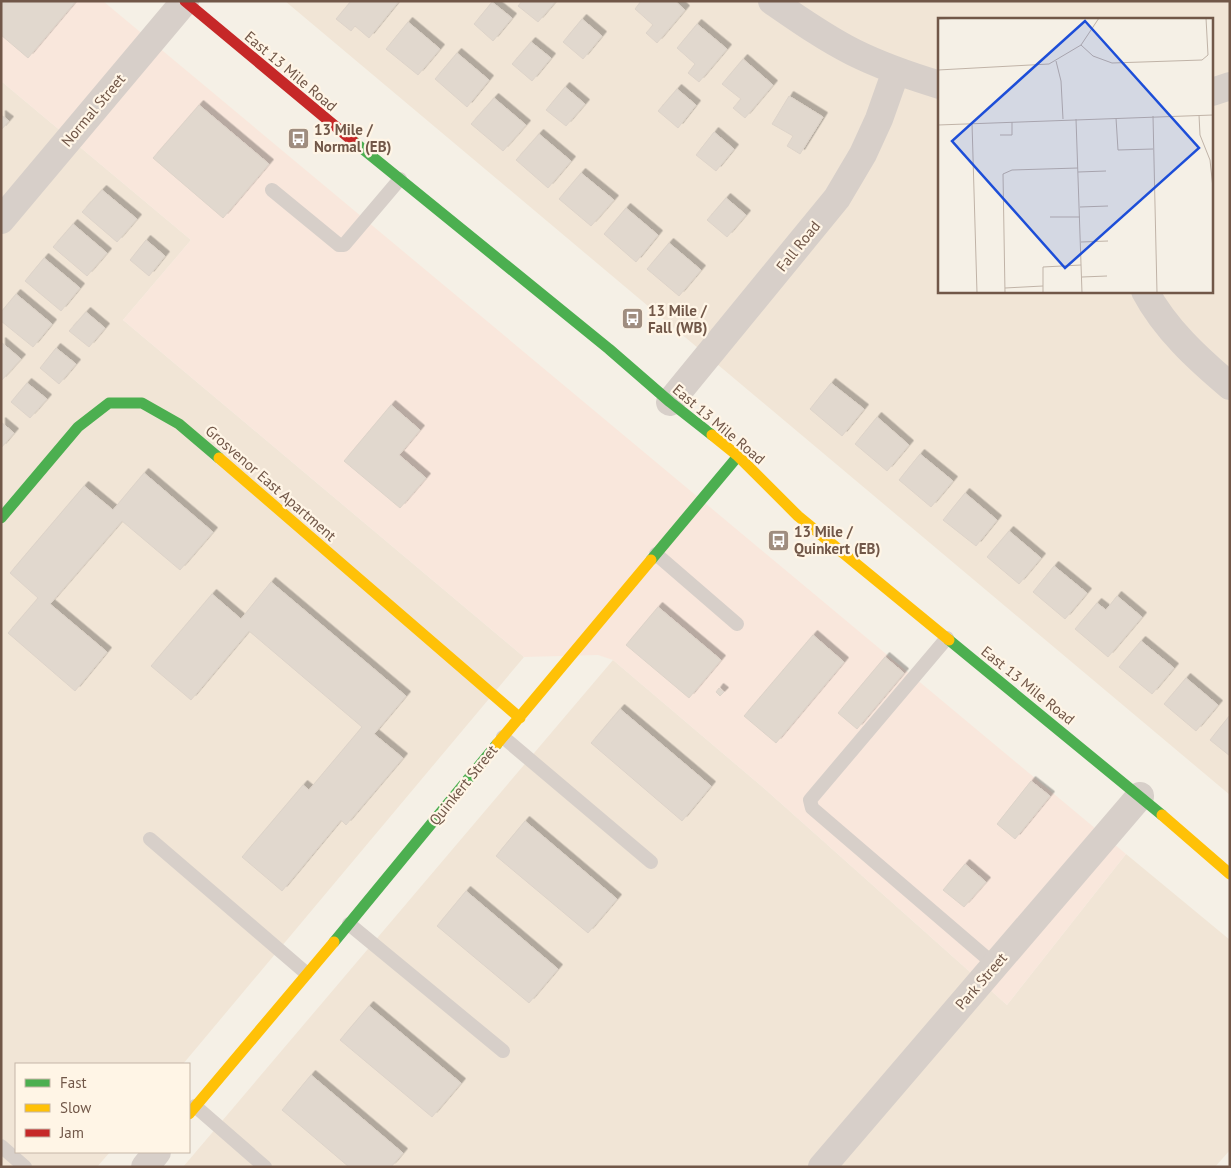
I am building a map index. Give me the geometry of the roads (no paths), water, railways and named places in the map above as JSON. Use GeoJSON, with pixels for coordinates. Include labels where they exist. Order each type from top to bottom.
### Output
{"type":"FeatureCollection","features":[{"type":"Feature","properties":{"kind":"street","name":"East 13 Mile Road"},"geometry":{"type":"LineString","coordinates":[[185,1],[609,349],[670,402],[738,456],[798,516],[1140,796],[1230,874]]}},
{"type":"Feature","properties":{"kind":"street","name":"Normal Street"},"geometry":{"type":"LineString","coordinates":[[1,220],[185,1]]}},
{"type":"Feature","properties":{"kind":"street"},"geometry":{"type":"LineString","coordinates":[[772,1],[852,52],[896,71],[938,84]]}},
{"type":"Feature","properties":{"kind":"street","name":"Fall Road"},"geometry":{"type":"LineString","coordinates":[[670,402],[837,198],[863,154],[879,118],[896,71]]}},
{"type":"Feature","properties":{"kind":"street"},"geometry":{"type":"LineString","coordinates":[[1214,91],[1230,86]]}},
{"type":"Feature","properties":{"kind":"street"},"geometry":{"type":"LineString","coordinates":[[1145,292],[1150,302],[1196,358],[1230,386]]}},
{"type":"Feature","properties":{"kind":"street","name":"Grosvenor East Apartment"},"geometry":{"type":"LineString","coordinates":[[1,518],[78,427],[109,403],[142,403],[179,424],[520,718]]}},
{"type":"Feature","properties":{"kind":"street","name":"Quinkert Street"},"geometry":{"type":"LineString","coordinates":[[192,1110],[738,456]]}},
{"type":"Feature","properties":{"kind":"street","name":"Park Street"},"geometry":{"type":"LineString","coordinates":[[822,1167],[1140,796]]}},
{"type":"Feature","properties":{"kind":"street"},"geometry":{"type":"LineString","coordinates":[[145,1167],[156,1153]]}},
{"type":"Feature","properties":{"kind":"lane"},"geometry":{"type":"LineString","coordinates":[[272,190],[338,245],[344,245],[400,179]]}},
{"type":"Feature","properties":{"kind":"lane"},"geometry":{"type":"LineString","coordinates":[[656,554],[737,624]]}},
{"type":"Feature","properties":{"kind":"lane"},"geometry":{"type":"LineString","coordinates":[[947,638],[810,800],[812,808],[995,965]]}},
{"type":"Feature","properties":{"kind":"lane"},"geometry":{"type":"LineString","coordinates":[[503,738],[651,862]]}},
{"type":"Feature","properties":{"kind":"lane"},"geometry":{"type":"LineString","coordinates":[[150,839],[306,973]]}},
{"type":"Feature","properties":{"kind":"lane"},"geometry":{"type":"LineString","coordinates":[[349,924],[503,1051]]}},
{"type":"Feature","properties":{"kind":"lane"},"geometry":{"type":"LineString","coordinates":[[192,1110],[265,1167]]}},
{"type":"Feature","properties":{"kind":"lane"},"geometry":{"type":"LineString","coordinates":[[1,1146],[25,1167]]}},
{"type":"Feature","properties":{"kind":"place","name":"13 Mile / Normal (EB)"},"geometry":{"type":"Point","coordinates":[298,138]}},
{"type":"Feature","properties":{"kind":"place","name":"13 Mile / Fall (WB)"},"geometry":{"type":"Point","coordinates":[632,319]}},
{"type":"Feature","properties":{"kind":"place","name":"13 Mile / Quinkert (EB)"},"geometry":{"type":"Point","coordinates":[778,540]}}]}
